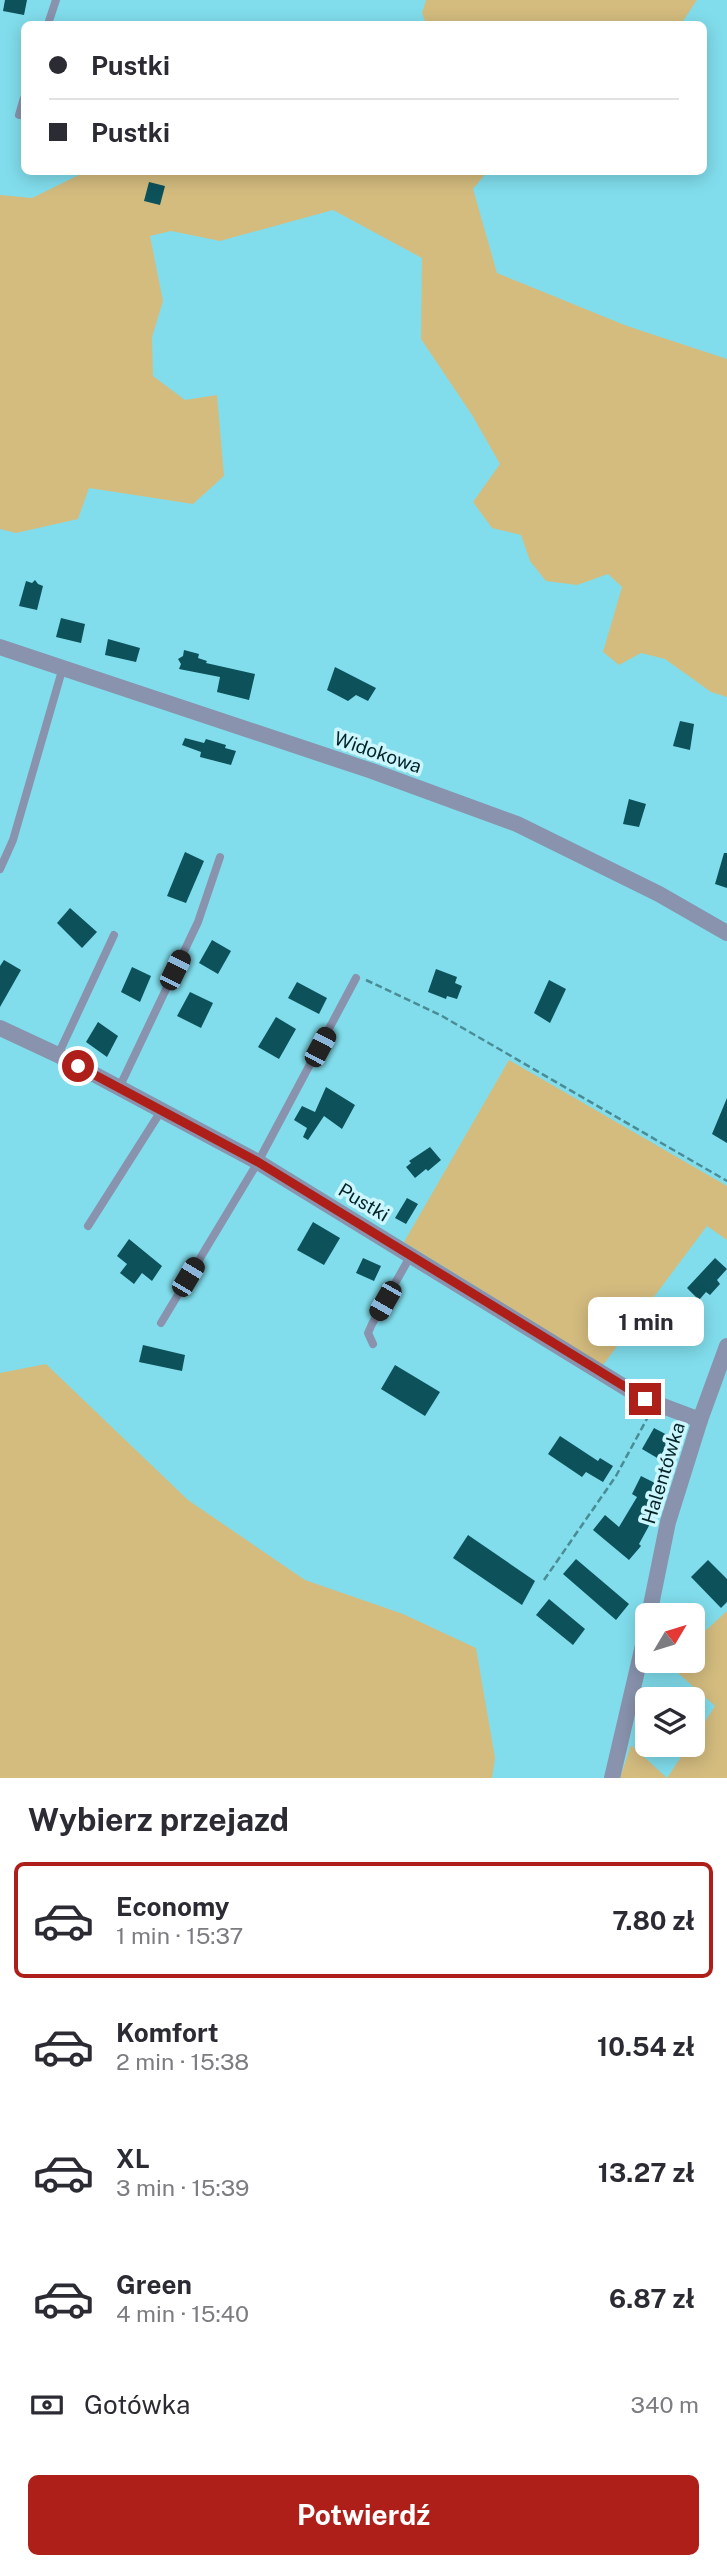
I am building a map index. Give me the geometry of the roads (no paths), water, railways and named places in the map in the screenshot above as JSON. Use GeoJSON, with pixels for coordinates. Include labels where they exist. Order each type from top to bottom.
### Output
{"type":"FeatureCollection","features":[{"type":"Feature","properties":{"kind":"street","name":"Widokowa"},"geometry":{"type":"LineString","coordinates":[[0,647],[372,771],[517,824],[659,894],[727,933]]}},
{"type":"Feature","properties":{"kind":"street","name":"Pustki"},"geometry":{"type":"LineString","coordinates":[[0,1028],[58,1055],[258,1162],[645,1399],[700,1420]]}},
{"type":"Feature","properties":{"kind":"street","name":"Halentówka"},"geometry":{"type":"LineString","coordinates":[[651,1603],[668,1522],[727,1346]]}},
{"type":"Feature","properties":{"kind":"street"},"geometry":{"type":"LineString","coordinates":[[612,1778],[637,1673]]}},
{"type":"Feature","properties":{"kind":"lane"},"geometry":{"type":"LineString","coordinates":[[49,21],[56,0]]}},
{"type":"Feature","properties":{"kind":"lane"},"geometry":{"type":"LineString","coordinates":[[19,114],[21,108]]}},
{"type":"Feature","properties":{"kind":"lane"},"geometry":{"type":"LineString","coordinates":[[0,869],[13,840],[63,667]]}},
{"type":"Feature","properties":{"kind":"lane"},"geometry":{"type":"LineString","coordinates":[[119,1088],[198,922],[220,857]]}},
{"type":"Feature","properties":{"kind":"lane"},"geometry":{"type":"LineString","coordinates":[[58,1055],[114,935]]}},
{"type":"Feature","properties":{"kind":"lane"},"geometry":{"type":"LineString","coordinates":[[161,1323],[258,1162],[356,978]]}},
{"type":"Feature","properties":{"kind":"lane"},"geometry":{"type":"LineString","coordinates":[[88,1226],[161,1111]]}},
{"type":"Feature","properties":{"kind":"lane"},"geometry":{"type":"LineString","coordinates":[[373,1344],[368,1333],[411,1255]]}}]}
